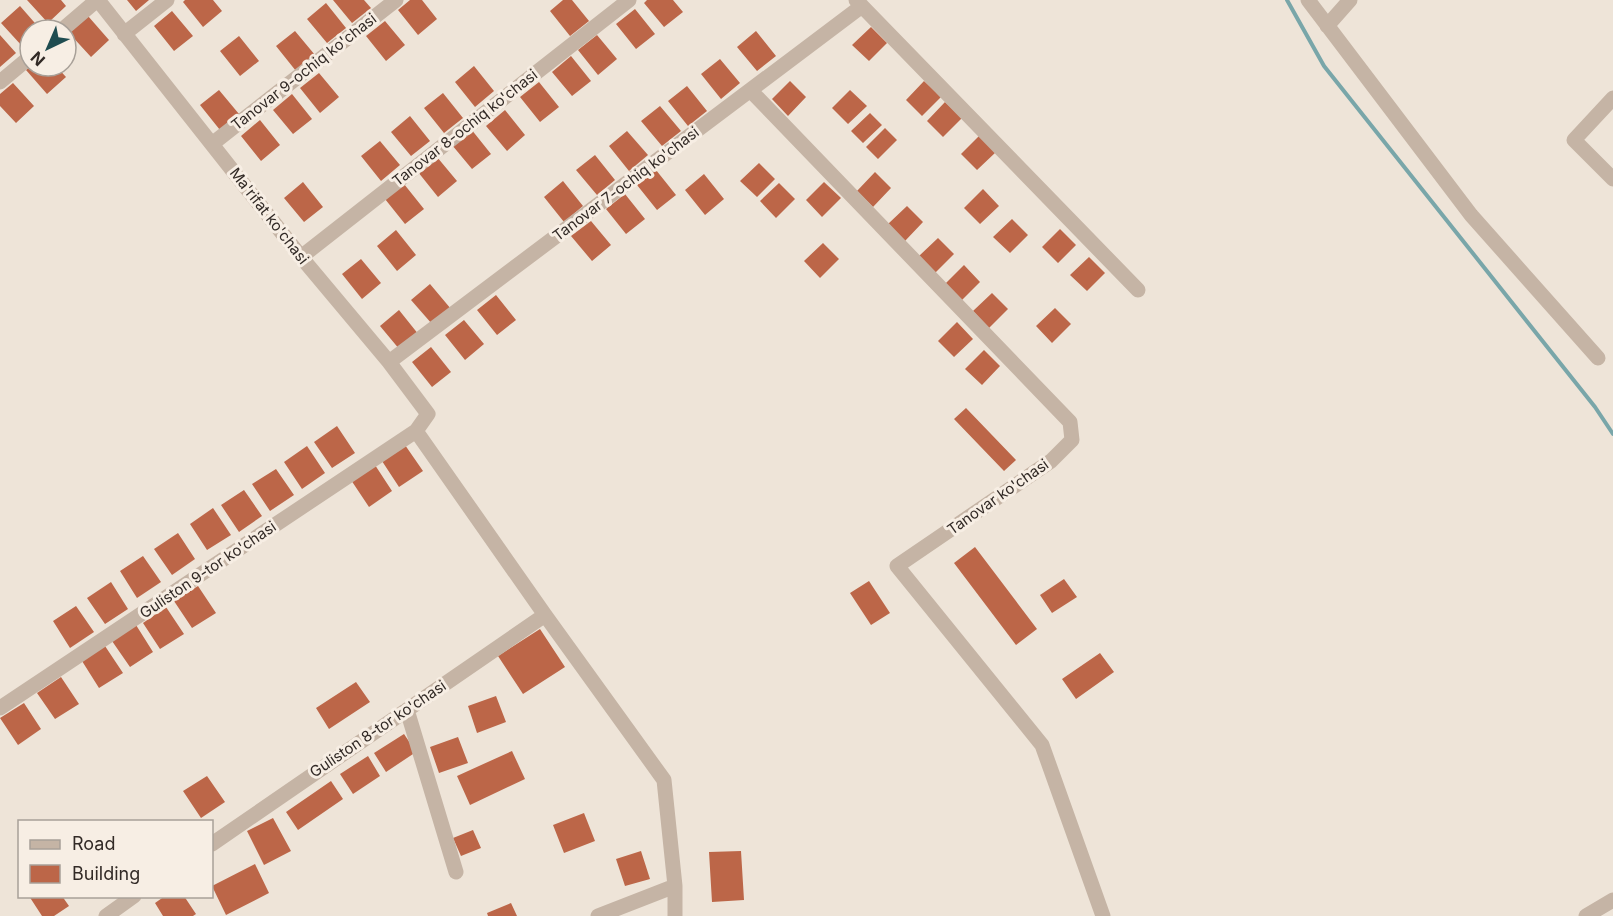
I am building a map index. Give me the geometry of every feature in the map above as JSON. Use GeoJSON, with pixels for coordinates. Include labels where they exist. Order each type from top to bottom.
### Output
{"type":"FeatureCollection","features":[{"type":"Feature","properties":{"kind":"street"},"geometry":{"type":"LineString","coordinates":[[76,18],[98,0]]}},
{"type":"Feature","properties":{"kind":"street","name":"Ma'rifat ko'chasi"},"geometry":{"type":"LineString","coordinates":[[98,0],[301,256],[390,362],[428,414],[416,431]]}},
{"type":"Feature","properties":{"kind":"street"},"geometry":{"type":"LineString","coordinates":[[124,34],[167,0]]}},
{"type":"Feature","properties":{"kind":"street","name":"Tanovar 9-ochiq ko'chasi"},"geometry":{"type":"LineString","coordinates":[[212,144],[396,0]]}},
{"type":"Feature","properties":{"kind":"street","name":"Tanovar 8-ochiq ko'chasi"},"geometry":{"type":"LineString","coordinates":[[301,256],[629,0]]}},
{"type":"Feature","properties":{"kind":"street"},"geometry":{"type":"LineString","coordinates":[[1308,0],[1471,215],[1598,358]]}},
{"type":"Feature","properties":{"kind":"street"},"geometry":{"type":"LineString","coordinates":[[1327,26],[1350,0]]}},
{"type":"Feature","properties":{"kind":"street"},"geometry":{"type":"LineString","coordinates":[[859,3],[1138,290]]}},
{"type":"Feature","properties":{"kind":"street","name":"Tanovar 7-ochiq ko'chasi"},"geometry":{"type":"LineString","coordinates":[[390,362],[751,91],[859,3]]}},
{"type":"Feature","properties":{"kind":"street"},"geometry":{"type":"LineString","coordinates":[[0,82],[18,67]]}},
{"type":"Feature","properties":{"kind":"street","name":"Tanovar ko'chasi"},"geometry":{"type":"LineString","coordinates":[[751,91],[1070,422],[1072,440],[1051,461],[897,566],[1042,745],[1103,916]]}},
{"type":"Feature","properties":{"kind":"street"},"geometry":{"type":"LineString","coordinates":[[1613,98],[1574,140],[1613,179]]}},
{"type":"Feature","properties":{"kind":"street"},"geometry":{"type":"LineString","coordinates":[[416,431],[664,780],[675,885],[675,916]]}},
{"type":"Feature","properties":{"kind":"street","name":"Guliston 9-tor ko'chasi"},"geometry":{"type":"LineString","coordinates":[[0,708],[416,431]]}},
{"type":"Feature","properties":{"kind":"street","name":"Guliston 8-tor ko'chasi"},"geometry":{"type":"LineString","coordinates":[[213,843],[545,615]]}},
{"type":"Feature","properties":{"kind":"street"},"geometry":{"type":"LineString","coordinates":[[406,710],[456,872]]}},
{"type":"Feature","properties":{"kind":"street"},"geometry":{"type":"LineString","coordinates":[[598,916],[675,885]]}},
{"type":"Feature","properties":{"kind":"street"},"geometry":{"type":"LineString","coordinates":[[106,916],[133,898]]}},
{"type":"Feature","properties":{"kind":"street"},"geometry":{"type":"LineString","coordinates":[[1586,916],[1613,900]]}},
{"type":"Feature","properties":{"kind":"building"},"geometry":{"type":"Polygon","coordinates":[[[27,0],[61,0],[66,6],[53,18],[43,18],[27,0]]]}},
{"type":"Feature","properties":{"kind":"building"},"geometry":{"type":"Polygon","coordinates":[[[127,0],[149,0],[136,11],[127,0]]]}},
{"type":"Feature","properties":{"kind":"building"},"geometry":{"type":"Polygon","coordinates":[[[185,0],[213,0],[222,11],[203,27],[183,2],[185,0]]]}},
{"type":"Feature","properties":{"kind":"building"},"geometry":{"type":"Polygon","coordinates":[[[333,0],[364,0],[371,8],[352,23],[333,0]]]}},
{"type":"Feature","properties":{"kind":"building"},"geometry":{"type":"Polygon","coordinates":[[[410,0],[422,0],[437,19],[418,35],[398,10],[410,0]]]}},
{"type":"Feature","properties":{"kind":"building"},"geometry":{"type":"Polygon","coordinates":[[[563,0],[572,0],[589,21],[570,36],[550,11],[563,0]]]}},
{"type":"Feature","properties":{"kind":"building"},"geometry":{"type":"Polygon","coordinates":[[[647,0],[673,0],[683,12],[664,27],[644,3],[647,0]]]}},
{"type":"Feature","properties":{"kind":"building"},"geometry":{"type":"Polygon","coordinates":[[[326,3],[346,28],[327,43],[307,19],[326,3]]]}},
{"type":"Feature","properties":{"kind":"building"},"geometry":{"type":"Polygon","coordinates":[[[20,6],[30,18],[18,18],[18,42],[1,23],[20,6]]]}},
{"type":"Feature","properties":{"kind":"building"},"geometry":{"type":"Polygon","coordinates":[[[635,9],[655,34],[636,49],[616,24],[635,9]]]}},
{"type":"Feature","properties":{"kind":"building"},"geometry":{"type":"Polygon","coordinates":[[[172,11],[193,36],[174,51],[154,26],[172,11]]]}},
{"type":"Feature","properties":{"kind":"building"},"geometry":{"type":"Polygon","coordinates":[[[88,16],[109,40],[91,57],[78,43],[78,25],[88,16]]]}},
{"type":"Feature","properties":{"kind":"building"},"geometry":{"type":"Polygon","coordinates":[[[385,21],[405,45],[386,61],[366,36],[385,21]]]}},
{"type":"Feature","properties":{"kind":"building"},"geometry":{"type":"Polygon","coordinates":[[[871,27],[887,43],[869,61],[852,45],[871,27]]]}},
{"type":"Feature","properties":{"kind":"building"},"geometry":{"type":"Polygon","coordinates":[[[295,31],[315,55],[296,71],[276,46],[295,31]]]}},
{"type":"Feature","properties":{"kind":"building"},"geometry":{"type":"Polygon","coordinates":[[[756,31],[776,56],[757,71],[737,47],[756,31]]]}},
{"type":"Feature","properties":{"kind":"building"},"geometry":{"type":"Polygon","coordinates":[[[0,35],[16,53],[0,67],[0,35]]]}},
{"type":"Feature","properties":{"kind":"building"},"geometry":{"type":"Polygon","coordinates":[[[597,35],[617,59],[598,75],[578,50],[597,35]]]}},
{"type":"Feature","properties":{"kind":"building"},"geometry":{"type":"Polygon","coordinates":[[[239,36],[259,61],[240,76],[220,51],[239,36]]]}},
{"type":"Feature","properties":{"kind":"building"},"geometry":{"type":"Polygon","coordinates":[[[571,56],[591,81],[572,96],[552,72],[571,56]]]}},
{"type":"Feature","properties":{"kind":"building"},"geometry":{"type":"Polygon","coordinates":[[[720,59],[740,83],[721,99],[701,74],[720,59]]]}},
{"type":"Feature","properties":{"kind":"building"},"geometry":{"type":"Polygon","coordinates":[[[474,66],[494,91],[475,107],[455,82],[474,66]]]}},
{"type":"Feature","properties":{"kind":"building"},"geometry":{"type":"Polygon","coordinates":[[[319,73],[339,97],[320,113],[300,88],[319,73]]]}},
{"type":"Feature","properties":{"kind":"building"},"geometry":{"type":"Polygon","coordinates":[[[33,78],[65,78],[47,94],[33,78]]]}},
{"type":"Feature","properties":{"kind":"building"},"geometry":{"type":"Polygon","coordinates":[[[790,81],[806,97],[788,116],[772,99],[790,81]]]}},
{"type":"Feature","properties":{"kind":"building"},"geometry":{"type":"Polygon","coordinates":[[[924,81],[941,97],[922,116],[906,100],[924,81]]]}},
{"type":"Feature","properties":{"kind":"building"},"geometry":{"type":"Polygon","coordinates":[[[539,82],[559,107],[540,122],[520,97],[539,82]]]}},
{"type":"Feature","properties":{"kind":"building"},"geometry":{"type":"Polygon","coordinates":[[[13,83],[34,106],[16,123],[0,106],[0,94],[13,83]]]}},
{"type":"Feature","properties":{"kind":"building"},"geometry":{"type":"Polygon","coordinates":[[[687,86],[707,111],[688,126],[668,101],[687,86]]]}},
{"type":"Feature","properties":{"kind":"building"},"geometry":{"type":"Polygon","coordinates":[[[219,90],[239,114],[220,130],[200,105],[219,90]]]}},
{"type":"Feature","properties":{"kind":"building"},"geometry":{"type":"Polygon","coordinates":[[[850,90],[867,106],[848,124],[832,108],[850,90]]]}},
{"type":"Feature","properties":{"kind":"building"},"geometry":{"type":"Polygon","coordinates":[[[443,93],[463,118],[444,133],[424,108],[443,93]]]}},
{"type":"Feature","properties":{"kind":"building"},"geometry":{"type":"Polygon","coordinates":[[[292,94],[312,119],[293,134],[273,110],[292,94]]]}},
{"type":"Feature","properties":{"kind":"building"},"geometry":{"type":"Polygon","coordinates":[[[945,102],[962,118],[943,137],[927,121],[945,102]]]}},
{"type":"Feature","properties":{"kind":"building"},"geometry":{"type":"Polygon","coordinates":[[[660,106],[681,131],[662,146],[641,121],[660,106]]]}},
{"type":"Feature","properties":{"kind":"building"},"geometry":{"type":"Polygon","coordinates":[[[505,110],[525,135],[507,151],[486,126],[505,110]]]}},
{"type":"Feature","properties":{"kind":"building"},"geometry":{"type":"Polygon","coordinates":[[[870,113],[882,125],[863,143],[851,131],[870,113]]]}},
{"type":"Feature","properties":{"kind":"building"},"geometry":{"type":"Polygon","coordinates":[[[410,116],[430,141],[411,156],[391,132],[410,116]]]}},
{"type":"Feature","properties":{"kind":"building"},"geometry":{"type":"Polygon","coordinates":[[[260,120],[280,145],[261,161],[241,136],[260,120]]]}},
{"type":"Feature","properties":{"kind":"building"},"geometry":{"type":"Polygon","coordinates":[[[885,128],[897,140],[878,159],[866,147],[885,128]]]}},
{"type":"Feature","properties":{"kind":"building"},"geometry":{"type":"Polygon","coordinates":[[[471,129],[491,154],[472,169],[452,145],[471,129]]]}},
{"type":"Feature","properties":{"kind":"building"},"geometry":{"type":"Polygon","coordinates":[[[627,131],[648,155],[629,171],[609,146],[627,131]]]}},
{"type":"Feature","properties":{"kind":"building"},"geometry":{"type":"Polygon","coordinates":[[[980,135],[996,152],[977,170],[961,154],[980,135]]]}},
{"type":"Feature","properties":{"kind":"building"},"geometry":{"type":"Polygon","coordinates":[[[380,141],[400,165],[381,181],[361,156],[380,141]]]}},
{"type":"Feature","properties":{"kind":"building"},"geometry":{"type":"Polygon","coordinates":[[[595,155],[615,180],[597,195],[576,170],[595,155]]]}},
{"type":"Feature","properties":{"kind":"building"},"geometry":{"type":"Polygon","coordinates":[[[437,157],[457,181],[438,197],[418,172],[437,157]]]}},
{"type":"Feature","properties":{"kind":"building"},"geometry":{"type":"Polygon","coordinates":[[[759,163],[775,179],[757,197],[740,181],[759,163]]]}},
{"type":"Feature","properties":{"kind":"building"},"geometry":{"type":"Polygon","coordinates":[[[656,170],[676,195],[657,210],[637,185],[656,170]]]}},
{"type":"Feature","properties":{"kind":"building"},"geometry":{"type":"Polygon","coordinates":[[[875,172],[891,188],[873,207],[857,191],[875,172]]]}},
{"type":"Feature","properties":{"kind":"building"},"geometry":{"type":"Polygon","coordinates":[[[704,174],[724,199],[705,215],[685,190],[704,174]]]}},
{"type":"Feature","properties":{"kind":"building"},"geometry":{"type":"Polygon","coordinates":[[[563,181],[583,206],[564,222],[544,197],[563,181]]]}},
{"type":"Feature","properties":{"kind":"building"},"geometry":{"type":"Polygon","coordinates":[[[303,182],[323,207],[304,222],[284,198],[303,182]]]}},
{"type":"Feature","properties":{"kind":"building"},"geometry":{"type":"Polygon","coordinates":[[[824,182],[841,198],[822,217],[806,200],[824,182]]]}},
{"type":"Feature","properties":{"kind":"building"},"geometry":{"type":"Polygon","coordinates":[[[779,183],[795,199],[776,218],[760,201],[779,183]]]}},
{"type":"Feature","properties":{"kind":"building"},"geometry":{"type":"Polygon","coordinates":[[[404,184],[424,209],[405,224],[385,199],[404,184]]]}},
{"type":"Feature","properties":{"kind":"building"},"geometry":{"type":"Polygon","coordinates":[[[983,189],[999,206],[980,224],[964,208],[983,189]]]}},
{"type":"Feature","properties":{"kind":"building"},"geometry":{"type":"Polygon","coordinates":[[[625,194],[645,219],[626,234],[606,209],[625,194]]]}},
{"type":"Feature","properties":{"kind":"building"},"geometry":{"type":"Polygon","coordinates":[[[907,206],[923,222],[905,241],[888,224],[907,206]]]}},
{"type":"Feature","properties":{"kind":"building"},"geometry":{"type":"Polygon","coordinates":[[[1012,219],[1028,235],[1010,253],[993,237],[1012,219]]]}},
{"type":"Feature","properties":{"kind":"building"},"geometry":{"type":"Polygon","coordinates":[[[591,221],[611,245],[592,261],[571,236],[591,221]]]}},
{"type":"Feature","properties":{"kind":"building"},"geometry":{"type":"Polygon","coordinates":[[[1060,229],[1076,245],[1058,263],[1042,247],[1060,229]]]}},
{"type":"Feature","properties":{"kind":"building"},"geometry":{"type":"Polygon","coordinates":[[[396,230],[416,255],[397,271],[377,246],[396,230]]]}},
{"type":"Feature","properties":{"kind":"building"},"geometry":{"type":"Polygon","coordinates":[[[938,238],[954,254],[935,273],[919,256],[938,238]]]}},
{"type":"Feature","properties":{"kind":"building"},"geometry":{"type":"Polygon","coordinates":[[[823,243],[839,259],[820,278],[804,261],[823,243]]]}},
{"type":"Feature","properties":{"kind":"building"},"geometry":{"type":"Polygon","coordinates":[[[1089,257],[1105,273],[1087,291],[1070,275],[1089,257]]]}},
{"type":"Feature","properties":{"kind":"building"},"geometry":{"type":"Polygon","coordinates":[[[361,259],[381,283],[362,299],[342,274],[361,259]]]}},
{"type":"Feature","properties":{"kind":"building"},"geometry":{"type":"Polygon","coordinates":[[[964,265],[980,282],[962,300],[945,284],[964,265]]]}},
{"type":"Feature","properties":{"kind":"building"},"geometry":{"type":"Polygon","coordinates":[[[430,284],[451,309],[432,324],[411,300],[430,284]]]}},
{"type":"Feature","properties":{"kind":"building"},"geometry":{"type":"Polygon","coordinates":[[[992,293],[1008,309],[989,328],[973,311],[992,293]]]}},
{"type":"Feature","properties":{"kind":"building"},"geometry":{"type":"Polygon","coordinates":[[[496,295],[516,320],[497,335],[477,310],[496,295]]]}},
{"type":"Feature","properties":{"kind":"building"},"geometry":{"type":"Polygon","coordinates":[[[1055,308],[1071,324],[1052,343],[1036,326],[1055,308]]]}},
{"type":"Feature","properties":{"kind":"building"},"geometry":{"type":"Polygon","coordinates":[[[399,310],[419,335],[400,350],[380,326],[399,310]]]}},
{"type":"Feature","properties":{"kind":"building"},"geometry":{"type":"Polygon","coordinates":[[[464,320],[484,344],[465,360],[445,335],[464,320]]]}},
{"type":"Feature","properties":{"kind":"building"},"geometry":{"type":"Polygon","coordinates":[[[957,322],[973,339],[954,357],[938,341],[957,322]]]}},
{"type":"Feature","properties":{"kind":"building"},"geometry":{"type":"Polygon","coordinates":[[[431,347],[451,372],[432,387],[412,362],[431,347]]]}},
{"type":"Feature","properties":{"kind":"building"},"geometry":{"type":"Polygon","coordinates":[[[984,350],[1000,366],[982,385],[965,369],[984,350]]]}},
{"type":"Feature","properties":{"kind":"building"},"geometry":{"type":"Polygon","coordinates":[[[966,408],[1016,460],[1004,471],[954,419],[966,408]]]}},
{"type":"Feature","properties":{"kind":"building"},"geometry":{"type":"Polygon","coordinates":[[[337,426],[355,453],[332,468],[314,442],[337,426]]]}},
{"type":"Feature","properties":{"kind":"building"},"geometry":{"type":"Polygon","coordinates":[[[405,445],[423,471],[399,487],[382,461],[405,445]]]}},
{"type":"Feature","properties":{"kind":"building"},"geometry":{"type":"Polygon","coordinates":[[[307,446],[325,473],[302,489],[284,462],[307,446]]]}},
{"type":"Feature","properties":{"kind":"building"},"geometry":{"type":"Polygon","coordinates":[[[375,465],[392,491],[369,507],[351,480],[375,465]]]}},
{"type":"Feature","properties":{"kind":"building"},"geometry":{"type":"Polygon","coordinates":[[[276,469],[294,495],[270,511],[252,484],[276,469]]]}},
{"type":"Feature","properties":{"kind":"building"},"geometry":{"type":"Polygon","coordinates":[[[244,490],[262,516],[239,532],[221,505],[244,490]]]}},
{"type":"Feature","properties":{"kind":"building"},"geometry":{"type":"Polygon","coordinates":[[[213,508],[231,535],[207,550],[190,524],[213,508]]]}},
{"type":"Feature","properties":{"kind":"building"},"geometry":{"type":"Polygon","coordinates":[[[178,533],[195,559],[172,575],[154,549],[178,533]]]}},
{"type":"Feature","properties":{"kind":"building"},"geometry":{"type":"Polygon","coordinates":[[[975,547],[1037,629],[1016,645],[954,563],[975,547]]]}},
{"type":"Feature","properties":{"kind":"building"},"geometry":{"type":"Polygon","coordinates":[[[143,556],[161,582],[137,598],[120,571],[143,556]]]}},
{"type":"Feature","properties":{"kind":"building"},"geometry":{"type":"Polygon","coordinates":[[[1064,579],[1077,597],[1052,613],[1040,595],[1064,579]]]}},
{"type":"Feature","properties":{"kind":"building"},"geometry":{"type":"Polygon","coordinates":[[[869,581],[890,613],[871,625],[850,593],[869,581]]]}},
{"type":"Feature","properties":{"kind":"building"},"geometry":{"type":"Polygon","coordinates":[[[111,582],[128,609],[105,624],[87,598],[111,582]]]}},
{"type":"Feature","properties":{"kind":"building"},"geometry":{"type":"Polygon","coordinates":[[[198,586],[216,613],[192,628],[174,601],[198,586]]]}},
{"type":"Feature","properties":{"kind":"building"},"geometry":{"type":"Polygon","coordinates":[[[76,606],[94,632],[70,648],[53,621],[76,606]]]}},
{"type":"Feature","properties":{"kind":"building"},"geometry":{"type":"Polygon","coordinates":[[[166,607],[184,634],[160,649],[143,623],[166,607]]]}},
{"type":"Feature","properties":{"kind":"building"},"geometry":{"type":"Polygon","coordinates":[[[136,625],[153,652],[130,667],[112,641],[136,625]]]}},
{"type":"Feature","properties":{"kind":"building"},"geometry":{"type":"Polygon","coordinates":[[[540,629],[565,667],[523,694],[498,656],[540,629]]]}},
{"type":"Feature","properties":{"kind":"building"},"geometry":{"type":"Polygon","coordinates":[[[105,646],[123,673],[99,688],[82,661],[105,646]]]}},
{"type":"Feature","properties":{"kind":"building"},"geometry":{"type":"Polygon","coordinates":[[[1100,653],[1114,672],[1076,699],[1062,679],[1100,653]]]}},
{"type":"Feature","properties":{"kind":"building"},"geometry":{"type":"Polygon","coordinates":[[[61,677],[79,704],[55,719],[37,693],[61,677]]]}},
{"type":"Feature","properties":{"kind":"building"},"geometry":{"type":"Polygon","coordinates":[[[356,682],[370,702],[329,729],[316,708],[356,682]]]}},
{"type":"Feature","properties":{"kind":"building"},"geometry":{"type":"Polygon","coordinates":[[[496,696],[506,722],[477,733],[468,706],[496,696]]]}},
{"type":"Feature","properties":{"kind":"building"},"geometry":{"type":"Polygon","coordinates":[[[24,703],[41,729],[18,745],[0,718],[24,703]]]}},
{"type":"Feature","properties":{"kind":"building"},"geometry":{"type":"Polygon","coordinates":[[[404,734],[416,752],[386,772],[374,753],[404,734]]]}},
{"type":"Feature","properties":{"kind":"building"},"geometry":{"type":"Polygon","coordinates":[[[458,737],[468,763],[439,773],[430,747],[458,737]]]}},
{"type":"Feature","properties":{"kind":"building"},"geometry":{"type":"Polygon","coordinates":[[[512,751],[525,779],[470,805],[457,776],[512,751]]]}},
{"type":"Feature","properties":{"kind":"building"},"geometry":{"type":"Polygon","coordinates":[[[368,756],[380,776],[353,794],[340,774],[368,756]]]}},
{"type":"Feature","properties":{"kind":"building"},"geometry":{"type":"Polygon","coordinates":[[[207,776],[225,802],[201,818],[183,791],[207,776]]]}},
{"type":"Feature","properties":{"kind":"building"},"geometry":{"type":"Polygon","coordinates":[[[331,781],[343,799],[298,830],[286,812],[331,781]]]}},
{"type":"Feature","properties":{"kind":"building"},"geometry":{"type":"Polygon","coordinates":[[[584,813],[595,841],[564,853],[553,825],[584,813]]]}},
{"type":"Feature","properties":{"kind":"building"},"geometry":{"type":"Polygon","coordinates":[[[273,818],[291,851],[264,865],[247,831],[273,818]]]}},
{"type":"Feature","properties":{"kind":"building"},"geometry":{"type":"Polygon","coordinates":[[[473,830],[481,848],[461,856],[453,838],[473,830]]]}},
{"type":"Feature","properties":{"kind":"building"},"geometry":{"type":"Polygon","coordinates":[[[641,851],[650,879],[625,886],[616,859],[641,851]]]}},
{"type":"Feature","properties":{"kind":"building"},"geometry":{"type":"Polygon","coordinates":[[[741,851],[744,900],[712,902],[709,852],[741,851]]]}},
{"type":"Feature","properties":{"kind":"building"},"geometry":{"type":"Polygon","coordinates":[[[255,864],[269,893],[226,915],[213,885],[255,864]]]}},
{"type":"Feature","properties":{"kind":"building"},"geometry":{"type":"Polygon","coordinates":[[[30,898],[63,898],[69,906],[54,916],[42,916],[30,898]]]}},
{"type":"Feature","properties":{"kind":"building"},"geometry":{"type":"Polygon","coordinates":[[[162,898],[185,898],[196,914],[193,916],[163,916],[155,903],[162,898]]]}},
{"type":"Feature","properties":{"kind":"building"},"geometry":{"type":"Polygon","coordinates":[[[511,903],[517,916],[488,916],[487,913],[511,903]]]}},
{"type":"Feature","properties":{"kind":"waterway"},"geometry":{"type":"LineString","coordinates":[[1287,0],[1324,66],[1595,407],[1613,434]]}}]}
